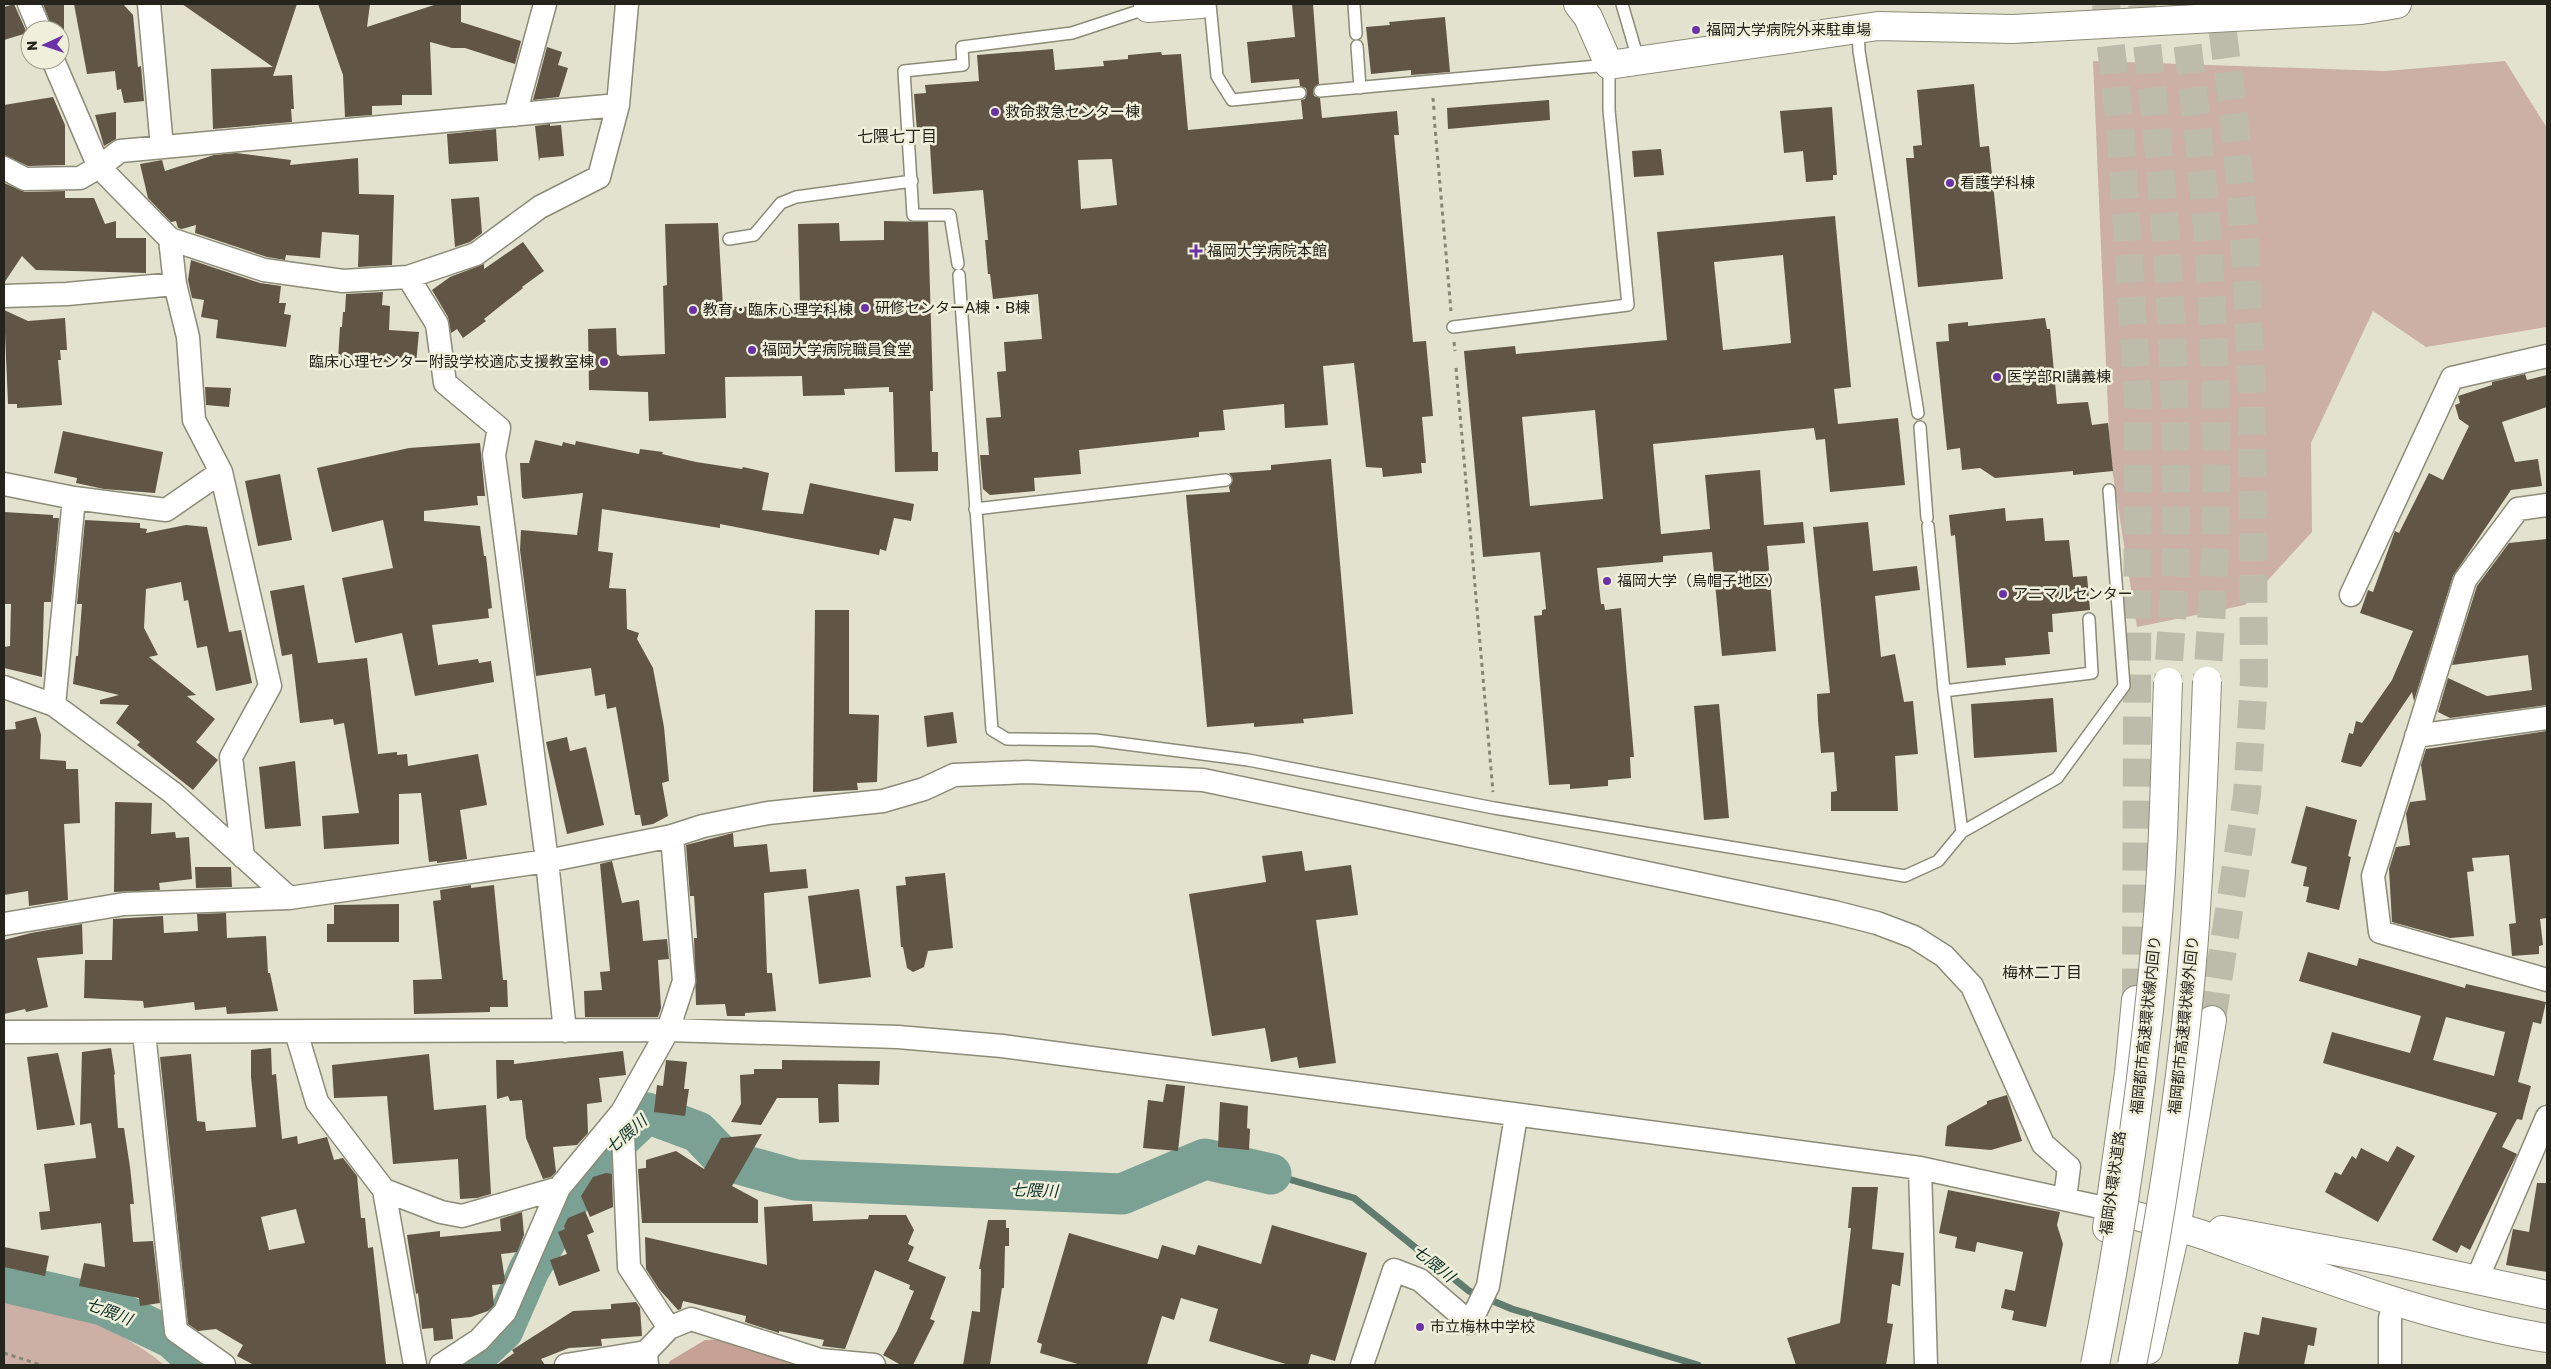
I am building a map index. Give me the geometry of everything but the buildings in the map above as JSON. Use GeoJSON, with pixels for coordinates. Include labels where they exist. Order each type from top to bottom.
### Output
{"type":"FeatureCollection","features":[{"type":"Feature","properties":{"kind":"main road"},"geometry":{"type":"LineString","coordinates":[[1148,6],[1201,4]]}},
{"type":"Feature","properties":{"kind":"main road"},"geometry":{"type":"LineString","coordinates":[[1578,4],[1588,17],[1609,65],[1638,59],[1878,26],[2013,29],[2397,4]]}},
{"type":"Feature","properties":{"kind":"main road","name":"福岡都市高速環状線内回り"},"geometry":{"type":"LineString","coordinates":[[2095,1365],[2114,1268],[2142,1078],[2156,937],[2168,682]]}},
{"type":"Feature","properties":{"kind":"main road","name":"福岡都市高速環状線外回り"},"geometry":{"type":"LineString","coordinates":[[2132,1365],[2151,1273],[2166,1176],[2194,941],[2202,817],[2207,682]]}},
{"type":"Feature","properties":{"kind":"main road","name":"福岡外環状道路"},"geometry":{"type":"LineString","coordinates":[[2086,1365],[2094,1340],[2109,1209],[2129,1073],[2136,1000]]}},
{"type":"Feature","properties":{"kind":"main road"},"geometry":{"type":"LineString","coordinates":[[2144,1365],[2176,1228],[2212,1020]]}},
{"type":"Feature","properties":{"kind":"main road"},"geometry":{"type":"LineString","coordinates":[[2109,1209],[2176,1228],[2394,1300],[2468,1321],[2547,1338]]}},
{"type":"Feature","properties":{"kind":"main road"},"geometry":{"type":"LineString","coordinates":[[2176,1228],[2213,1229],[2249,1234],[2477,1279],[2547,1295]]}},
{"type":"Feature","properties":{"kind":"main road"},"geometry":{"type":"LineString","coordinates":[[2086,1365],[2114,1268]]}},
{"type":"Feature","properties":{"kind":"street"},"geometry":{"type":"LineString","coordinates":[[29,4],[36,20]]}},
{"type":"Feature","properties":{"kind":"street"},"geometry":{"type":"LineString","coordinates":[[149,4],[162,147]]}},
{"type":"Feature","properties":{"kind":"street"},"geometry":{"type":"LineString","coordinates":[[515,115],[545,4]]}},
{"type":"Feature","properties":{"kind":"street"},"geometry":{"type":"LineString","coordinates":[[57,70],[99,167],[170,239],[264,270],[343,281],[408,278],[476,254],[540,206],[599,177],[618,105],[627,4]]}},
{"type":"Feature","properties":{"kind":"street"},"geometry":{"type":"LineString","coordinates":[[4,168],[26,178],[80,178],[99,167],[120,151],[618,105]]}},
{"type":"Feature","properties":{"kind":"street"},"geometry":{"type":"LineString","coordinates":[[170,239],[175,284],[188,337],[194,420],[221,472],[270,686],[231,757],[243,857]]}},
{"type":"Feature","properties":{"kind":"street"},"geometry":{"type":"LineString","coordinates":[[408,278],[437,324],[446,383],[499,428],[494,455],[547,861],[565,1031]]}},
{"type":"Feature","properties":{"kind":"street"},"geometry":{"type":"LineString","coordinates":[[4,296],[67,294],[175,284]]}},
{"type":"Feature","properties":{"kind":"street"},"geometry":{"type":"LineString","coordinates":[[2350,595],[2452,378],[2547,356]]}},
{"type":"Feature","properties":{"kind":"street"},"geometry":{"type":"LineString","coordinates":[[4,484],[74,498],[166,510],[221,472]]}},
{"type":"Feature","properties":{"kind":"street"},"geometry":{"type":"LineString","coordinates":[[54,705],[74,498]]}},
{"type":"Feature","properties":{"kind":"street"},"geometry":{"type":"LineString","coordinates":[[2547,505],[2518,509],[2465,580],[2372,876],[2380,932],[2547,980]]}},
{"type":"Feature","properties":{"kind":"street"},"geometry":{"type":"LineString","coordinates":[[4,687],[54,705],[173,793],[288,898]]}},
{"type":"Feature","properties":{"kind":"street"},"geometry":{"type":"LineString","coordinates":[[2416,736],[2547,718]]}},
{"type":"Feature","properties":{"kind":"street"},"geometry":{"type":"LineString","coordinates":[[4,924],[124,904],[288,898],[547,861],[672,836],[703,826],[768,813],[883,801],[924,789],[954,775],[1027,772],[1203,780],[1834,912],[1914,937],[1944,956],[1972,986],[2043,1144],[2069,1167],[2065,1198]]}},
{"type":"Feature","properties":{"kind":"street"},"geometry":{"type":"LineString","coordinates":[[441,1365],[479,1340],[505,1312],[559,1188],[622,1112],[668,1030],[684,981],[672,836]]}},
{"type":"Feature","properties":{"kind":"street"},"geometry":{"type":"LineString","coordinates":[[4,1032],[668,1030],[898,1036],[1002,1046],[1516,1116],[1920,1168],[2109,1209]]}},
{"type":"Feature","properties":{"kind":"street"},"geometry":{"type":"LineString","coordinates":[[296,1032],[316,1102],[384,1190],[415,1365]]}},
{"type":"Feature","properties":{"kind":"street"},"geometry":{"type":"LineString","coordinates":[[144,1033],[176,1331],[224,1365]]}},
{"type":"Feature","properties":{"kind":"street"},"geometry":{"type":"LineString","coordinates":[[622,1112],[629,1267],[669,1328]]}},
{"type":"Feature","properties":{"kind":"street"},"geometry":{"type":"LineString","coordinates":[[1362,1365],[1394,1270],[1420,1280],[1470,1323],[1488,1286],[1516,1116]]}},
{"type":"Feature","properties":{"kind":"street"},"geometry":{"type":"LineString","coordinates":[[2477,1279],[2547,1117]]}},
{"type":"Feature","properties":{"kind":"street"},"geometry":{"type":"LineString","coordinates":[[1920,1168],[1926,1365]]}},
{"type":"Feature","properties":{"kind":"street"},"geometry":{"type":"LineString","coordinates":[[384,1190],[441,1212],[462,1216],[559,1188]]}},
{"type":"Feature","properties":{"kind":"street"},"geometry":{"type":"LineString","coordinates":[[2390,1365],[2390,1319],[2394,1300]]}},
{"type":"Feature","properties":{"kind":"street"},"geometry":{"type":"LineString","coordinates":[[566,1365],[647,1359],[669,1328],[691,1319],[820,1360],[874,1365]]}},
{"type":"Feature","properties":{"kind":"lane"},"geometry":{"type":"LineString","coordinates":[[1210,4],[1217,76],[1232,100],[1300,93]]}},
{"type":"Feature","properties":{"kind":"lane"},"geometry":{"type":"LineString","coordinates":[[1354,4],[1356,34]]}},
{"type":"Feature","properties":{"kind":"lane"},"geometry":{"type":"LineString","coordinates":[[1622,4],[1638,59]]}},
{"type":"Feature","properties":{"kind":"lane"},"geometry":{"type":"LineString","coordinates":[[1148,6],[1072,33],[962,47],[963,65],[904,71],[913,215],[950,215],[959,270],[992,730],[1007,739],[1095,740],[1248,760],[1494,808],[1905,876],[1938,861],[1962,832],[2057,778],[2124,686],[2109,490]]}},
{"type":"Feature","properties":{"kind":"lane"},"geometry":{"type":"LineString","coordinates":[[1858,30],[1860,60],[1918,413]]}},
{"type":"Feature","properties":{"kind":"lane"},"geometry":{"type":"LineString","coordinates":[[1357,46],[1360,88]]}},
{"type":"Feature","properties":{"kind":"lane"},"geometry":{"type":"LineString","coordinates":[[1320,91],[1609,65],[1609,110],[1628,306],[1453,326]]}},
{"type":"Feature","properties":{"kind":"lane"},"geometry":{"type":"LineString","coordinates":[[729,239],[754,235],[781,203],[796,197],[912,181]]}},
{"type":"Feature","properties":{"kind":"lane"},"geometry":{"type":"LineString","coordinates":[[1920,427],[1944,691],[1962,832]]}},
{"type":"Feature","properties":{"kind":"lane"},"geometry":{"type":"LineString","coordinates":[[975,509],[1226,480]]}},
{"type":"Feature","properties":{"kind":"lane"},"geometry":{"type":"LineString","coordinates":[[1944,691],[2092,673],[2089,619]]}},
{"type":"Feature","properties":{"kind":"path"},"geometry":{"type":"LineString","coordinates":[[1434,116],[1455,352]]}},
{"type":"Feature","properties":{"kind":"path"},"geometry":{"type":"LineString","coordinates":[[1456,368],[1494,808]]}},
{"type":"Feature","properties":{"kind":"path"},"geometry":{"type":"LineString","coordinates":[[4,1353],[41,1365]]}},
{"type":"Feature","properties":{"kind":"shaded area"},"geometry":{"type":"Polygon","coordinates":[[[2093,61],[2385,71],[2505,61],[2547,128],[2547,327],[2426,347],[2373,311],[2311,443],[2312,532],[2245,605],[2137,627],[2110,456],[2093,61]]]}},
{"type":"Feature","properties":{"kind":"shaded area"},"geometry":{"type":"Polygon","coordinates":[[[4,1291],[67,1311],[108,1329],[128,1340],[164,1365],[4,1365],[4,1291]]]}},
{"type":"Feature","properties":{"kind":"shaded area"},"geometry":{"type":"Polygon","coordinates":[[[734,1339],[809,1365],[668,1365],[670,1361],[705,1340],[734,1339]]]}},
{"type":"Feature","properties":{"kind":"waterway","name":"七隈川"},"geometry":{"type":"LineString","coordinates":[[466,1365],[503,1330],[529,1270],[586,1171],[647,1113],[698,1132],[725,1160],[796,1180],[1122,1194],[1205,1159],[1271,1174]]}},
{"type":"Feature","properties":{"kind":"waterway","name":"七隈川"},"geometry":{"type":"LineString","coordinates":[[1271,1174],[1354,1198],[1469,1291],[1512,1309],[1698,1365]]}},
{"type":"Feature","properties":{"kind":"waterway","name":"七隈川"},"geometry":{"type":"LineString","coordinates":[[4,1282],[103,1305],[172,1338],[202,1365]]}},
{"type":"Feature","properties":{"kind":"tunnel"},"geometry":{"type":"LineString","coordinates":[[2106,4],[2120,124],[2138,401],[2136,1000]]}},
{"type":"Feature","properties":{"kind":"tunnel"},"geometry":{"type":"LineString","coordinates":[[2142,4],[2163,206],[2175,410],[2176,546],[2168,682]]}},
{"type":"Feature","properties":{"kind":"tunnel"},"geometry":{"type":"LineString","coordinates":[[2182,4],[2199,140],[2214,345],[2216,413],[2215,550],[2207,681]]}},
{"type":"Feature","properties":{"kind":"tunnel"},"geometry":{"type":"LineString","coordinates":[[2212,1020],[2247,795],[2254,681],[2252,398],[2245,249],[2234,116],[2219,4]]}},
{"type":"Feature","properties":{"kind":"place","name":"福岡大学病院外来駐車場"},"geometry":{"type":"Point","coordinates":[1696,30]}},
{"type":"Feature","properties":{"kind":"place","name":"救命救急センター棟"},"geometry":{"type":"Point","coordinates":[995,112]}},
{"type":"Feature","properties":{"kind":"place","name":"看護学科棟"},"geometry":{"type":"Point","coordinates":[1950,183]}},
{"type":"Feature","properties":{"kind":"place","name":"福岡大学病院本館"},"geometry":{"type":"Point","coordinates":[1196,251]}},
{"type":"Feature","properties":{"kind":"place","name":"研修センターA棟・B棟"},"geometry":{"type":"Point","coordinates":[865,308]}},
{"type":"Feature","properties":{"kind":"place","name":"教育・臨床心理学科棟"},"geometry":{"type":"Point","coordinates":[693,310]}},
{"type":"Feature","properties":{"kind":"place","name":"福岡大学病院職員食堂"},"geometry":{"type":"Point","coordinates":[752,350]}},
{"type":"Feature","properties":{"kind":"place","name":"臨床心理センター附設学校適応支援教室棟"},"geometry":{"type":"Point","coordinates":[604,362]}},
{"type":"Feature","properties":{"kind":"place","name":"医学部RI講義棟"},"geometry":{"type":"Point","coordinates":[1997,377]}},
{"type":"Feature","properties":{"kind":"place","name":"福岡大学（烏帽子地区）"},"geometry":{"type":"Point","coordinates":[1607,581]}},
{"type":"Feature","properties":{"kind":"place","name":"アニマルセンター"},"geometry":{"type":"Point","coordinates":[2003,594]}},
{"type":"Feature","properties":{"kind":"place","name":"市立梅林中学校"},"geometry":{"type":"Point","coordinates":[1420,1327]}},
{"type":"Feature","properties":{"kind":"district","name":"七隈七丁目"},"geometry":{"type":"Point","coordinates":[897,136]}},
{"type":"Feature","properties":{"kind":"district","name":"梅林二丁目"},"geometry":{"type":"Point","coordinates":[2042,972]}}]}
